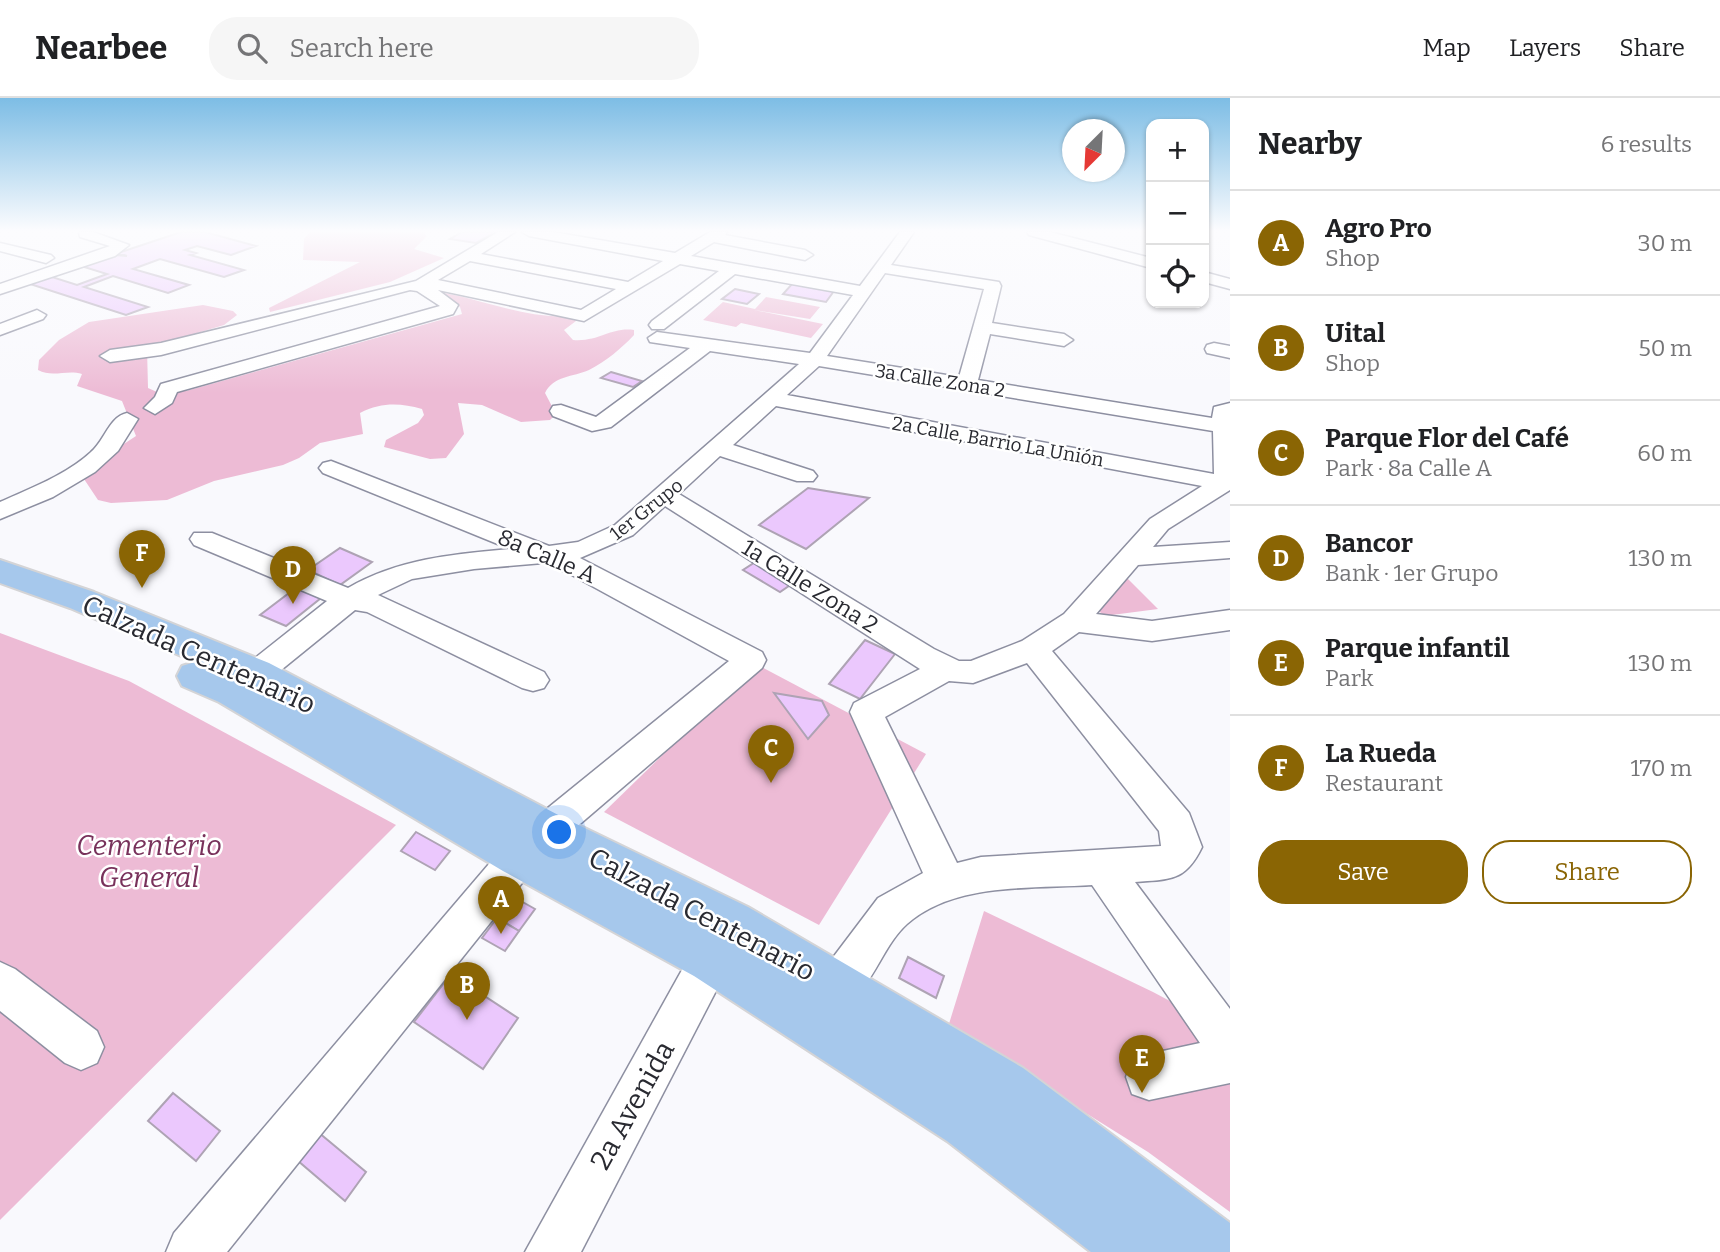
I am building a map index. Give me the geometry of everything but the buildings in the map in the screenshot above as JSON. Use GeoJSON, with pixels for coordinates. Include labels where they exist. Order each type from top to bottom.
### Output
{"type":"FeatureCollection","features":[{"type":"Feature","properties":{"kind":"main road","name":"Calzada Centenario"},"geometry":{"type":"LineString","coordinates":[[0,571],[82,600],[244,682],[533,844],[968,1120],[1143,1252]]}},
{"type":"Feature","properties":{"kind":"main road","name":"Calzada Centenario"},"geometry":{"type":"LineString","coordinates":[[0,596],[244,682]]}},
{"type":"Feature","properties":{"kind":"main road","name":"Calzada Centenario"},"geometry":{"type":"LineString","coordinates":[[533,844],[730,924],[837,987],[1002,1089],[1214,1252]]}},
{"type":"Feature","properties":{"kind":"street"},"geometry":{"type":"LineString","coordinates":[[110,356],[161,349],[407,286]]}},
{"type":"Feature","properties":{"kind":"street"},"geometry":{"type":"LineString","coordinates":[[168,388],[447,310],[449,305],[419,286]]}},
{"type":"Feature","properties":{"kind":"street"},"geometry":{"type":"LineString","coordinates":[[441,286],[586,316],[630,287]]}},
{"type":"Feature","properties":{"kind":"street"},"geometry":{"type":"LineString","coordinates":[[624,286],[630,287]]}},
{"type":"Feature","properties":{"kind":"street","name":"3a Calle Zona 2"},"geometry":{"type":"LineString","coordinates":[[711,286],[658,332],[706,345],[967,385],[1226,415]]}},
{"type":"Feature","properties":{"kind":"street"},"geometry":{"type":"LineString","coordinates":[[831,286],[865,292]]}},
{"type":"Feature","properties":{"kind":"street","name":"1er Grupo"},"geometry":{"type":"LineString","coordinates":[[244,682],[350,600],[404,573],[547,554],[568,555],[595,547],[624,530],[815,360],[869,286]]}},
{"type":"Feature","properties":{"kind":"street"},"geometry":{"type":"LineString","coordinates":[[967,385],[991,286]]}},
{"type":"Feature","properties":{"kind":"street"},"geometry":{"type":"LineString","coordinates":[[0,330],[37,315]]}},
{"type":"Feature","properties":{"kind":"street"},"geometry":{"type":"LineString","coordinates":[[259,324],[292,353]]}},
{"type":"Feature","properties":{"kind":"street"},"geometry":{"type":"LineString","coordinates":[[982,327],[1064,340]]}},
{"type":"Feature","properties":{"kind":"street"},"geometry":{"type":"LineString","coordinates":[[561,411],[593,424],[603,422],[706,345]]}},
{"type":"Feature","properties":{"kind":"street"},"geometry":{"type":"LineString","coordinates":[[0,511],[50,489],[96,459],[136,417],[165,399],[168,388],[161,349]]}},
{"type":"Feature","properties":{"kind":"street","name":"2a Calle, Barrio La Unión"},"geometry":{"type":"LineString","coordinates":[[773,399],[1224,483]]}},
{"type":"Feature","properties":{"kind":"street"},"geometry":{"type":"LineString","coordinates":[[947,883],[866,712],[951,671],[985,670],[1033,649],[1074,621],[1159,524],[1224,483],[1227,463],[1226,415]]}},
{"type":"Feature","properties":{"kind":"street"},"geometry":{"type":"LineString","coordinates":[[718,448],[805,476]]}},
{"type":"Feature","properties":{"kind":"street","name":"8a Calle A"},"geometry":{"type":"LineString","coordinates":[[331,468],[580,568],[751,660],[751,663],[533,844]]}},
{"type":"Feature","properties":{"kind":"street","name":"1a Calle Zona 2"},"geometry":{"type":"LineString","coordinates":[[666,495],[951,671]]}},
{"type":"Feature","properties":{"kind":"street"},"geometry":{"type":"LineString","coordinates":[[203,540],[350,600],[373,603],[533,680]]}},
{"type":"Feature","properties":{"kind":"street"},"geometry":{"type":"LineString","coordinates":[[1128,557],[1230,550]]}},
{"type":"Feature","properties":{"kind":"street"},"geometry":{"type":"LineString","coordinates":[[1074,621],[1152,631],[1230,620]]}},
{"type":"Feature","properties":{"kind":"street"},"geometry":{"type":"LineString","coordinates":[[837,987],[892,912],[932,887],[981,875],[1171,862],[1183,847],[1176,824],[1033,649]]}},
{"type":"Feature","properties":{"kind":"street"},"geometry":{"type":"LineString","coordinates":[[193,1252],[533,844]]}},
{"type":"Feature","properties":{"kind":"street"},"geometry":{"type":"LineString","coordinates":[[1101,866],[1230,1047]]}},
{"type":"Feature","properties":{"kind":"street","name":"2a Avenida"},"geometry":{"type":"LineString","coordinates":[[552,1252],[712,958]]}},
{"type":"Feature","properties":{"kind":"street"},"geometry":{"type":"LineString","coordinates":[[0,984],[80,1047]]}},
{"type":"Feature","properties":{"kind":"street"},"geometry":{"type":"LineString","coordinates":[[1149,1077],[1230,1060]]}},
{"type":"Feature","properties":{"kind":"green space"},"geometry":{"type":"Polygon","coordinates":[[[313,286],[375,286],[270,312],[269,308],[313,286]]]}},
{"type":"Feature","properties":{"kind":"green space"},"geometry":{"type":"Polygon","coordinates":[[[432,291],[537,315],[573,316],[576,321],[564,330],[573,340],[591,339],[626,330],[634,330],[634,335],[595,366],[558,380],[549,387],[545,393],[556,414],[550,420],[521,422],[482,405],[458,403],[464,434],[446,458],[430,459],[384,447],[386,440],[418,423],[424,415],[422,409],[414,407],[383,405],[360,413],[363,434],[320,443],[299,458],[283,465],[214,481],[167,500],[111,503],[98,500],[84,479],[95,463],[136,436],[122,401],[77,386],[82,374],[38,370],[39,360],[59,340],[89,322],[203,305],[233,311],[237,315],[224,325],[147,348],[148,388],[157,392],[186,391],[462,314],[460,307],[432,291]]]}},
{"type":"Feature","properties":{"kind":"green space"},"geometry":{"type":"Polygon","coordinates":[[[766,297],[820,307],[810,319],[754,310],[823,324],[811,338],[741,323],[736,327],[703,320],[723,302],[755,309],[766,297]]]}},
{"type":"Feature","properties":{"kind":"green space"},"geometry":{"type":"Polygon","coordinates":[[[1117,577],[1128,579],[1158,609],[1104,616],[1094,606],[1117,577]]]}},
{"type":"Feature","properties":{"kind":"green space","name":"Cementerio General"},"geometry":{"type":"Polygon","coordinates":[[[0,633],[129,681],[396,825],[0,1220],[0,633]]]}},
{"type":"Feature","properties":{"kind":"green space"},"geometry":{"type":"Polygon","coordinates":[[[756,664],[926,754],[819,925],[604,812],[756,664]]]}},
{"type":"Feature","properties":{"kind":"green space"},"geometry":{"type":"Polygon","coordinates":[[[984,911],[1153,992],[1230,1033],[1230,1212],[1148,1152],[948,1027],[984,911]]]}},
{"type":"Feature","properties":{"kind":"place","name":"La Rueda"},"geometry":{"type":"Point","coordinates":[142,588]}},
{"type":"Feature","properties":{"kind":"place","name":"Bancor"},"geometry":{"type":"Point","coordinates":[293,604]}},
{"type":"Feature","properties":{"kind":"place","name":"Parque Flor del Café"},"geometry":{"type":"Point","coordinates":[771,783]}},
{"type":"Feature","properties":{"kind":"place","name":"Agro Pro"},"geometry":{"type":"Point","coordinates":[501,934]}},
{"type":"Feature","properties":{"kind":"place","name":"Uital"},"geometry":{"type":"Point","coordinates":[467,1020]}},
{"type":"Feature","properties":{"kind":"place","name":"Parque infantil"},"geometry":{"type":"Point","coordinates":[1142,1093]}}]}
